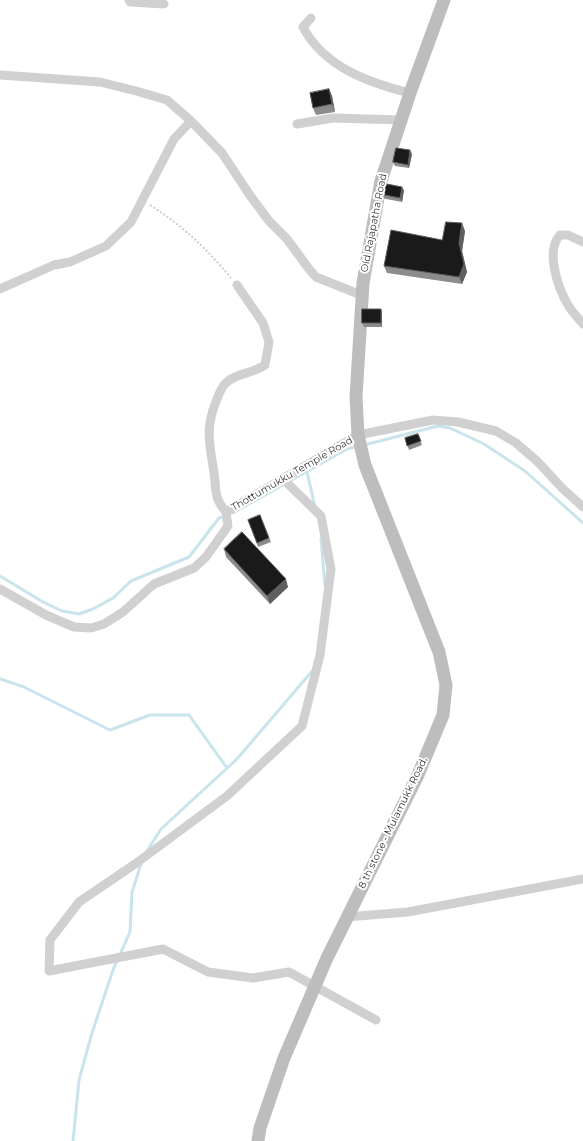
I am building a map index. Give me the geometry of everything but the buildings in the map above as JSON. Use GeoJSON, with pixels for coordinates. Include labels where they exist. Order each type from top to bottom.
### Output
{"type":"FeatureCollection","features":[{"type":"Feature","properties":{"kind":"main road","name":"Old Rajapatha Road"},"geometry":{"type":"LineString","coordinates":[[363,455],[359,437],[356,398],[361,295],[381,181],[410,93],[444,0]]}},
{"type":"Feature","properties":{"kind":"main road","name":"8 th stone - Mulamukk Road."},"geometry":{"type":"LineString","coordinates":[[258,1141],[260,1128],[284,1058],[314,987],[346,917],[418,775],[443,715],[446,685],[440,652],[365,465],[363,455]]}},
{"type":"Feature","properties":{"kind":"street"},"geometry":{"type":"LineString","coordinates":[[129,0],[130,2],[164,4]]}},
{"type":"Feature","properties":{"kind":"street"},"geometry":{"type":"LineString","coordinates":[[311,18],[303,27],[330,60],[361,78],[382,86],[410,93]]}},
{"type":"Feature","properties":{"kind":"street"},"geometry":{"type":"LineString","coordinates":[[0,75],[100,82],[136,90],[167,100],[191,121],[222,153],[249,194],[269,220],[288,239],[308,270],[316,277],[361,295]]}},
{"type":"Feature","properties":{"kind":"street"},"geometry":{"type":"LineString","coordinates":[[297,124],[333,118],[401,120]]}},
{"type":"Feature","properties":{"kind":"street"},"geometry":{"type":"LineString","coordinates":[[0,290],[54,265],[70,262],[106,246],[131,222],[174,139],[191,121]]}},
{"type":"Feature","properties":{"kind":"street"},"geometry":{"type":"LineString","coordinates":[[583,242],[568,235],[560,235],[554,248],[554,267],[568,306],[583,324]]}},
{"type":"Feature","properties":{"kind":"street"},"geometry":{"type":"LineString","coordinates":[[226,512],[216,497],[215,477],[208,434],[210,418],[219,392],[225,384],[233,377],[256,372],[265,366],[269,342],[263,323],[237,285]]}},
{"type":"Feature","properties":{"kind":"street","name":"Thottumukku Temple Road"},"geometry":{"type":"LineString","coordinates":[[0,589],[46,615],[74,627],[91,628],[104,624],[123,612],[154,584],[194,568],[206,557],[228,526],[226,512],[359,437],[433,420],[458,422],[496,431],[516,443],[538,462],[563,490],[583,507]]}},
{"type":"Feature","properties":{"kind":"street"},"geometry":{"type":"LineString","coordinates":[[284,480],[321,516],[331,569],[320,655],[302,726],[227,796],[135,864],[79,902],[50,940],[49,971],[163,949],[208,972],[253,978],[289,972],[376,1020]]}},
{"type":"Feature","properties":{"kind":"street"},"geometry":{"type":"LineString","coordinates":[[346,917],[408,912],[583,879]]}},
{"type":"Feature","properties":{"kind":"path"},"geometry":{"type":"LineString","coordinates":[[143,200],[168,216],[206,248],[237,285]]}},
{"type":"Feature","properties":{"kind":"waterway"},"geometry":{"type":"LineString","coordinates":[[364,445],[438,426],[450,428],[484,444],[525,471],[583,523]]}},
{"type":"Feature","properties":{"kind":"waterway"},"geometry":{"type":"LineString","coordinates":[[233,513],[347,449],[358,446]]}},
{"type":"Feature","properties":{"kind":"waterway"},"geometry":{"type":"LineString","coordinates":[[307,472],[315,507]]}},
{"type":"Feature","properties":{"kind":"waterway"},"geometry":{"type":"LineString","coordinates":[[0,576],[43,602],[62,611],[79,614],[93,609],[113,598],[131,581],[189,557],[219,518],[226,516]]}},
{"type":"Feature","properties":{"kind":"waterway"},"geometry":{"type":"LineString","coordinates":[[321,538],[325,586]]}},
{"type":"Feature","properties":{"kind":"waterway"},"geometry":{"type":"LineString","coordinates":[[147,851],[161,829],[237,759],[313,670]]}},
{"type":"Feature","properties":{"kind":"waterway"},"geometry":{"type":"LineString","coordinates":[[0,679],[24,687],[110,730],[150,715],[189,715],[227,768]]}},
{"type":"Feature","properties":{"kind":"waterway"},"geometry":{"type":"LineString","coordinates":[[73,1141],[79,1080],[92,1033],[113,970],[130,932],[132,892],[142,861]]}}]}
